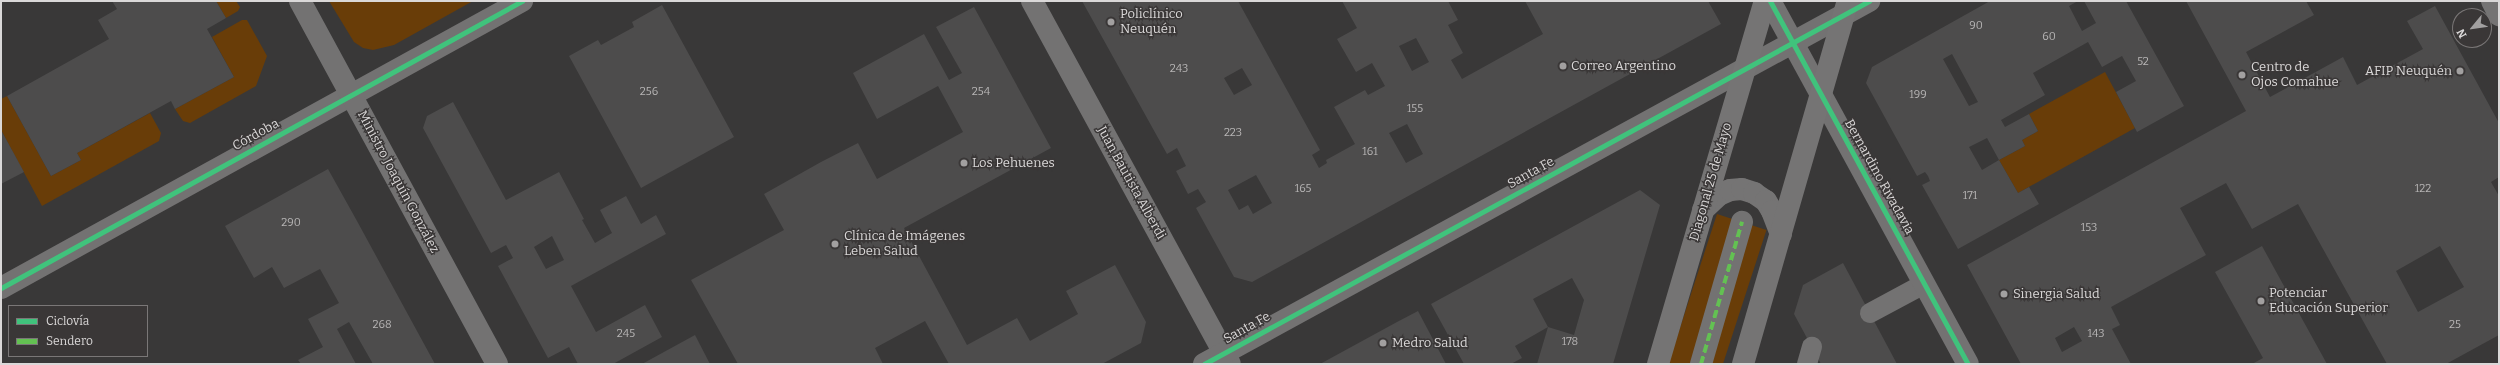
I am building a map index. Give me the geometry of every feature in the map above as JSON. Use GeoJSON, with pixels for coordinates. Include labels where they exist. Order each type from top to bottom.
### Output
{"type":"FeatureCollection","features":[{"type":"Feature","properties":{"kind":"main road","name":"Diagonal 25 de Mayo"},"geometry":{"type":"LineString","coordinates":[[1658,364],[1764,1]]}},
{"type":"Feature","properties":{"kind":"main road"},"geometry":{"type":"LineString","coordinates":[[2492,1],[2499,15]]}},
{"type":"Feature","properties":{"kind":"main road"},"geometry":{"type":"LineString","coordinates":[[1746,363],[1781,234],[1847,8]]}},
{"type":"Feature","properties":{"kind":"main road"},"geometry":{"type":"LineString","coordinates":[[1703,210],[1711,200],[1730,190],[1748,191],[1766,201],[1772,210],[1781,234]]}},
{"type":"Feature","properties":{"kind":"street","name":"Ministro Joaquín González"},"geometry":{"type":"LineString","coordinates":[[300,1],[497,364]]}},
{"type":"Feature","properties":{"kind":"street","name":"Córdoba"},"geometry":{"type":"LineString","coordinates":[[3,283],[522,1]]}},
{"type":"Feature","properties":{"kind":"street","name":"Juan Bautista Alberdi"},"geometry":{"type":"LineString","coordinates":[[1032,1],[1227,358]]}},
{"type":"Feature","properties":{"kind":"street","name":"Bernardino Rivadavia"},"geometry":{"type":"LineString","coordinates":[[1770,1],[1968,364]]}},
{"type":"Feature","properties":{"kind":"street","name":"Santa Fe"},"geometry":{"type":"LineString","coordinates":[[1204,364],[1227,358],[1793,42],[1847,8],[1869,1]]}},
{"type":"Feature","properties":{"kind":"street"},"geometry":{"type":"LineString","coordinates":[[1701,364],[1742,222]]}},
{"type":"Feature","properties":{"kind":"lane"},"geometry":{"type":"LineString","coordinates":[[1870,313],[1924,284]]}},
{"type":"Feature","properties":{"kind":"shaded area"},"geometry":{"type":"Polygon","coordinates":[[[216,1],[236,1],[240,7],[238,11],[226,18],[216,1]]]}},
{"type":"Feature","properties":{"kind":"shaded area"},"geometry":{"type":"Polygon","coordinates":[[[329,1],[473,1],[394,45],[373,50],[363,48],[354,42],[329,1]]]}},
{"type":"Feature","properties":{"kind":"shaded area"},"geometry":{"type":"Polygon","coordinates":[[[242,20],[247,20],[267,56],[256,86],[190,123],[183,121],[175,109],[234,77],[212,37],[242,20]]]}},
{"type":"Feature","properties":{"kind":"shaded area"},"geometry":{"type":"Polygon","coordinates":[[[2105,72],[2135,128],[2018,193],[1999,160],[2025,146],[2022,140],[2038,131],[2029,114],[2105,72]]]}},
{"type":"Feature","properties":{"kind":"shaded area"},"geometry":{"type":"Polygon","coordinates":[[[7,96],[51,176],[81,160],[77,153],[150,113],[161,133],[159,141],[42,206],[1,130],[1,99],[7,96]]]}},
{"type":"Feature","properties":{"kind":"shaded area"},"geometry":{"type":"Polygon","coordinates":[[[1717,214],[1766,230],[1723,364],[1674,364],[1669,362],[1717,214]]]}},
{"type":"Feature","properties":{"kind":"building"},"geometry":{"type":"Polygon","coordinates":[[[112,1],[216,1],[226,18],[207,29],[234,77],[175,109],[171,101],[77,153],[81,160],[51,176],[7,96],[109,39],[98,20],[117,9],[112,1]]]}},
{"type":"Feature","properties":{"kind":"building"},"geometry":{"type":"Polygon","coordinates":[[[1082,1],[1238,1],[1320,150],[1312,155],[1319,168],[1327,163],[1326,160],[1355,144],[1334,107],[1365,90],[1368,95],[1385,86],[1372,63],[1356,72],[1337,39],[1357,28],[1342,1],[1448,1],[1458,20],[1448,25],[1463,53],[1451,60],[1462,79],[1543,34],[1525,1],[1708,1],[1721,24],[1252,282],[1234,277],[1196,208],[1206,202],[1198,189],[1188,194],[1176,171],[1186,166],[1177,148],[1167,154],[1082,1]],[[1416,38],[1399,46],[1412,71],[1429,62],[1416,38]],[[1242,68],[1224,78],[1234,95],[1252,85],[1242,68]],[[1407,124],[1389,133],[1406,163],[1423,154],[1407,124]],[[1256,175],[1228,190],[1239,210],[1248,205],[1253,214],[1272,203],[1256,175]]]}},
{"type":"Feature","properties":{"kind":"building"},"geometry":{"type":"Polygon","coordinates":[[[1990,1],[2078,1],[2069,6],[2082,31],[2096,23],[2084,1],[2126,1],[2184,106],[2137,132],[2116,92],[2136,81],[2122,56],[2102,67],[2088,42],[2033,73],[2045,95],[2001,120],[2005,127],[2029,114],[2038,131],[2022,140],[2025,146],[1999,160],[2018,193],[2029,187],[2039,204],[1958,249],[1922,185],[1930,181],[1928,176],[1925,172],[1917,176],[1866,83],[1872,67],[1990,1]],[[1952,54],[1943,59],[1969,106],[1978,102],[1952,54]],[[1987,138],[1969,147],[1982,170],[1999,160],[1987,138]]]}},
{"type":"Feature","properties":{"kind":"building"},"geometry":{"type":"Polygon","coordinates":[[[2186,1],[2306,1],[2314,15],[2246,52],[2270,97],[2343,57],[2357,85],[2423,49],[2407,21],[2435,6],[2452,37],[2452,48],[2458,48],[2499,123],[2499,177],[2491,182],[2499,196],[2499,335],[2446,364],[2387,364],[2298,204],[2252,229],[2226,183],[2180,208],[2206,255],[2111,307],[2120,325],[2112,329],[2131,364],[2021,364],[1967,265],[2246,111],[2186,1]],[[2440,246],[2396,271],[2418,312],[2464,287],[2440,246]],[[2074,327],[2055,338],[2062,352],[2082,341],[2074,327]]]}},
{"type":"Feature","properties":{"kind":"building"},"geometry":{"type":"Polygon","coordinates":[[[662,5],[734,137],[641,188],[569,56],[598,40],[601,45],[634,27],[632,22],[662,5]]]}},
{"type":"Feature","properties":{"kind":"building"},"geometry":{"type":"Polygon","coordinates":[[[974,7],[1051,148],[904,228],[967,345],[1017,318],[1030,341],[1078,314],[1066,291],[1115,265],[1146,322],[1141,343],[1102,364],[949,364],[925,321],[875,348],[883,364],[738,364],[691,280],[784,230],[764,194],[821,162],[858,143],[877,179],[963,132],[938,86],[877,119],[853,73],[924,34],[949,80],[962,73],[936,27],[974,7]]]}},
{"type":"Feature","properties":{"kind":"building"},"geometry":{"type":"Polygon","coordinates":[[[453,102],[506,200],[559,172],[595,243],[612,233],[600,210],[626,196],[641,224],[656,215],[666,234],[571,286],[596,332],[645,305],[662,337],[613,364],[578,364],[569,347],[548,358],[498,266],[513,258],[506,245],[491,253],[423,128],[427,116],[453,102]],[[552,236],[534,247],[546,269],[564,260],[552,236]]]}},
{"type":"Feature","properties":{"kind":"building"},"geometry":{"type":"Polygon","coordinates":[[[1,130],[24,172],[1,184],[1,130]]]}},
{"type":"Feature","properties":{"kind":"building"},"geometry":{"type":"Polygon","coordinates":[[[328,169],[435,364],[373,364],[349,322],[337,329],[356,364],[301,364],[298,360],[323,347],[308,319],[339,303],[320,269],[284,288],[272,267],[254,278],[225,226],[328,169]]]}},
{"type":"Feature","properties":{"kind":"building"},"geometry":{"type":"Polygon","coordinates":[[[1640,190],[1660,205],[1613,364],[1537,364],[1548,327],[1515,346],[1522,358],[1511,364],[1464,364],[1431,304],[1640,190]],[[1572,278],[1533,299],[1548,327],[1574,335],[1584,300],[1572,278]]]}},
{"type":"Feature","properties":{"kind":"building","name":"Potenciar Educación Superior"},"geometry":{"type":"Polygon","coordinates":[[[2262,246],[2327,364],[2252,364],[2263,358],[2215,272],[2262,246]]]}},
{"type":"Feature","properties":{"kind":"building"},"geometry":{"type":"Polygon","coordinates":[[[1843,263],[1897,364],[1821,364],[1794,314],[1803,285],[1843,263]]]}},
{"type":"Feature","properties":{"kind":"building","name":"Medro Salud"},"geometry":{"type":"Polygon","coordinates":[[[1418,311],[1446,364],[1320,364],[1397,322],[1418,311]]]}},
{"type":"Feature","properties":{"kind":"building"},"geometry":{"type":"Polygon","coordinates":[[[695,335],[710,364],[642,364],[695,335]]]}},
{"type":"Feature","properties":{"kind":"marked path"},"geometry":{"type":"LineString","coordinates":[[1701,364],[1742,222]]}},
{"type":"Feature","properties":{"kind":"cycle path"},"geometry":{"type":"LineString","coordinates":[[1,288],[522,1]]}},
{"type":"Feature","properties":{"kind":"cycle path"},"geometry":{"type":"LineString","coordinates":[[1770,1],[1968,364]]}},
{"type":"Feature","properties":{"kind":"cycle path"},"geometry":{"type":"LineString","coordinates":[[1204,364],[1869,1]]}},
{"type":"Feature","properties":{"kind":"place","name":"Policlínico Neuquén"},"geometry":{"type":"Point","coordinates":[1111,22]}},
{"type":"Feature","properties":{"kind":"place","name":"Correo Argentino"},"geometry":{"type":"Point","coordinates":[1563,66]}},
{"type":"Feature","properties":{"kind":"place","name":"AFIP Neuquén"},"geometry":{"type":"Point","coordinates":[2460,71]}},
{"type":"Feature","properties":{"kind":"place","name":"Centro de Ojos Comahue"},"geometry":{"type":"Point","coordinates":[2242,75]}},
{"type":"Feature","properties":{"kind":"place","name":"Los Pehuenes"},"geometry":{"type":"Point","coordinates":[964,163]}},
{"type":"Feature","properties":{"kind":"place","name":"Clínica de Imágenes Leben Salud"},"geometry":{"type":"Point","coordinates":[835,244]}},
{"type":"Feature","properties":{"kind":"place","name":"Sinergia Salud"},"geometry":{"type":"Point","coordinates":[2004,294]}},
{"type":"Feature","properties":{"kind":"place","name":"Potenciar Educación Superior"},"geometry":{"type":"Point","coordinates":[2261,301]}},
{"type":"Feature","properties":{"kind":"place","name":"Medro Salud"},"geometry":{"type":"Point","coordinates":[1383,343]}}]}
